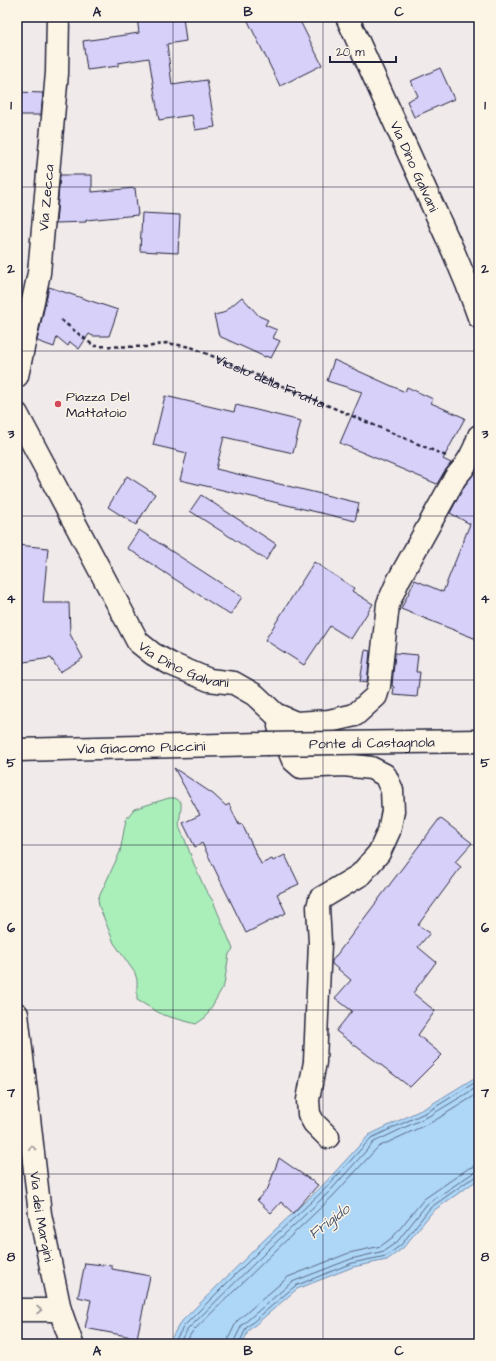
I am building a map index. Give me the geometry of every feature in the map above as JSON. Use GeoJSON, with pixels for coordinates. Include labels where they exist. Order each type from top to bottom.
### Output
{"type":"FeatureCollection","features":[{"type":"Feature","properties":{"kind":"street","name":"Via Zecca"},"geometry":{"type":"LineString","coordinates":[[17,376],[39,273],[56,73],[58,17]]}},
{"type":"Feature","properties":{"kind":"street","name":"Via Dino Galvani"},"geometry":{"type":"LineString","coordinates":[[346,17],[454,253],[479,317]]}},
{"type":"Feature","properties":{"kind":"street","name":"Via Dino Galvani"},"geometry":{"type":"LineString","coordinates":[[17,414],[138,642],[153,654],[171,664],[209,680],[234,683],[255,695],[275,714],[296,723],[329,721],[355,715],[376,696],[379,686],[388,604],[398,581],[455,478],[473,462],[479,436]]}},
{"type":"Feature","properties":{"kind":"street"},"geometry":{"type":"LineString","coordinates":[[275,714],[293,760],[301,767],[344,765],[371,768],[385,775],[392,790],[393,811],[389,831],[379,853],[360,875],[320,899],[318,907],[320,943],[315,1062],[308,1100],[310,1114],[314,1122],[328,1137]]}},
{"type":"Feature","properties":{"kind":"street","name":"Ponte di Castagnola"},"geometry":{"type":"LineString","coordinates":[[266,744],[479,741]]}},
{"type":"Feature","properties":{"kind":"street","name":"Via Giacomo Puccini"},"geometry":{"type":"LineString","coordinates":[[17,750],[266,744]]}},
{"type":"Feature","properties":{"kind":"street","name":"Via dei Margini"},"geometry":{"type":"LineString","coordinates":[[17,1014],[40,1214],[60,1310],[72,1344]]}},
{"type":"Feature","properties":{"kind":"street"},"geometry":{"type":"LineString","coordinates":[[17,1310],[60,1310]]}},
{"type":"Feature","properties":{"kind":"path","name":"Vicolo della Fratta"},"geometry":{"type":"LineString","coordinates":[[60,320],[94,346],[148,347],[166,343],[191,347],[473,462]]}},
{"type":"Feature","properties":{"kind":"green space"},"geometry":{"type":"Polygon","coordinates":[[[169,798],[175,798],[181,802],[179,824],[181,832],[205,889],[213,901],[233,949],[229,954],[224,985],[206,1017],[196,1024],[163,1015],[137,1000],[137,980],[135,973],[114,943],[99,906],[98,899],[120,852],[126,819],[134,809],[169,798]]]}},
{"type":"Feature","properties":{"kind":"water","name":"Frigido"},"geometry":{"type":"Polygon","coordinates":[[[479,1075],[479,1179],[433,1211],[403,1248],[387,1260],[353,1267],[297,1289],[248,1331],[243,1344],[168,1344],[180,1323],[263,1241],[322,1186],[369,1135],[427,1107],[479,1075]]]}},
{"type":"Feature","properties":{"kind":"building"},"geometry":{"type":"Polygon","coordinates":[[[137,17],[183,17],[186,41],[167,44],[172,85],[207,80],[215,127],[195,130],[192,115],[159,120],[149,58],[118,63],[118,66],[87,70],[83,41],[139,33],[137,17]]]}},
{"type":"Feature","properties":{"kind":"building"},"geometry":{"type":"Polygon","coordinates":[[[246,17],[298,17],[322,65],[280,86],[246,17]]]}},
{"type":"Feature","properties":{"kind":"building"},"geometry":{"type":"Polygon","coordinates":[[[440,68],[454,99],[414,117],[407,101],[418,96],[411,81],[440,68]]]}},
{"type":"Feature","properties":{"kind":"building"},"geometry":{"type":"Polygon","coordinates":[[[17,92],[43,93],[41,115],[17,115],[17,92]]]}},
{"type":"Feature","properties":{"kind":"building"},"geometry":{"type":"Polygon","coordinates":[[[60,175],[92,175],[92,192],[135,188],[138,215],[86,220],[86,222],[56,223],[60,175]]]}},
{"type":"Feature","properties":{"kind":"building"},"geometry":{"type":"Polygon","coordinates":[[[142,213],[180,215],[178,253],[140,251],[142,213]]]}},
{"type":"Feature","properties":{"kind":"building"},"geometry":{"type":"Polygon","coordinates":[[[49,287],[118,310],[109,336],[93,336],[89,334],[79,349],[70,342],[68,346],[57,337],[54,347],[37,341],[49,287]]]}},
{"type":"Feature","properties":{"kind":"building"},"geometry":{"type":"Polygon","coordinates":[[[17,292],[22,293],[18,313],[17,313],[17,292]]]}},
{"type":"Feature","properties":{"kind":"building"},"geometry":{"type":"Polygon","coordinates":[[[242,297],[259,316],[268,320],[265,325],[277,330],[273,338],[280,341],[271,358],[265,357],[219,336],[214,315],[223,313],[242,297]]]}},
{"type":"Feature","properties":{"kind":"building"},"geometry":{"type":"Polygon","coordinates":[[[334,360],[405,392],[407,387],[433,399],[431,403],[465,418],[443,459],[451,463],[437,484],[340,443],[362,392],[327,381],[334,360]]]}},
{"type":"Feature","properties":{"kind":"building"},"geometry":{"type":"Polygon","coordinates":[[[165,396],[234,412],[236,405],[301,421],[293,453],[224,437],[216,469],[359,503],[355,521],[180,480],[187,453],[153,445],[165,396]]]}},
{"type":"Feature","properties":{"kind":"building"},"geometry":{"type":"Polygon","coordinates":[[[479,467],[479,640],[401,609],[415,580],[443,592],[470,524],[450,513],[465,485],[479,467]]]}},
{"type":"Feature","properties":{"kind":"building"},"geometry":{"type":"Polygon","coordinates":[[[127,476],[155,494],[136,525],[108,507],[127,476]]]}},
{"type":"Feature","properties":{"kind":"building"},"geometry":{"type":"Polygon","coordinates":[[[201,495],[276,544],[266,560],[190,511],[201,495]]]}},
{"type":"Feature","properties":{"kind":"building"},"geometry":{"type":"Polygon","coordinates":[[[139,530],[242,597],[230,615],[127,548],[139,530]]]}},
{"type":"Feature","properties":{"kind":"building"},"geometry":{"type":"Polygon","coordinates":[[[17,545],[48,548],[43,603],[69,603],[70,634],[83,658],[60,672],[51,658],[17,663],[17,545]]]}},
{"type":"Feature","properties":{"kind":"building"},"geometry":{"type":"Polygon","coordinates":[[[314,562],[354,588],[352,591],[373,604],[351,639],[330,626],[304,665],[265,640],[314,562]]]}},
{"type":"Feature","properties":{"kind":"building"},"geometry":{"type":"Polygon","coordinates":[[[365,650],[370,651],[367,683],[360,682],[365,650]]]}},
{"type":"Feature","properties":{"kind":"building"},"geometry":{"type":"Polygon","coordinates":[[[395,653],[418,655],[416,672],[420,672],[417,697],[393,695],[394,687],[392,686],[395,653]]]}},
{"type":"Feature","properties":{"kind":"building"},"geometry":{"type":"Polygon","coordinates":[[[174,768],[213,794],[226,806],[229,804],[239,825],[242,824],[261,864],[272,859],[273,861],[285,855],[299,884],[277,894],[286,913],[246,933],[202,843],[195,847],[183,823],[200,815],[174,768]]]}},
{"type":"Feature","properties":{"kind":"building"},"geometry":{"type":"Polygon","coordinates":[[[440,818],[472,843],[455,862],[461,867],[418,925],[430,933],[418,947],[436,962],[413,993],[435,1011],[418,1035],[442,1055],[410,1087],[336,1031],[352,1011],[335,998],[351,980],[332,964],[332,961],[440,818]]]}},
{"type":"Feature","properties":{"kind":"building"},"geometry":{"type":"Polygon","coordinates":[[[279,1158],[318,1185],[293,1213],[281,1202],[271,1213],[257,1200],[268,1188],[279,1158]]]}},
{"type":"Feature","properties":{"kind":"building"},"geometry":{"type":"Polygon","coordinates":[[[85,1263],[112,1266],[112,1269],[150,1276],[137,1338],[85,1328],[91,1300],[78,1297],[85,1263]]]}},
{"type":"Feature","properties":{"kind":"place","name":"Piazza Del Mattatoio"},"geometry":{"type":"Point","coordinates":[58,404]}}]}
